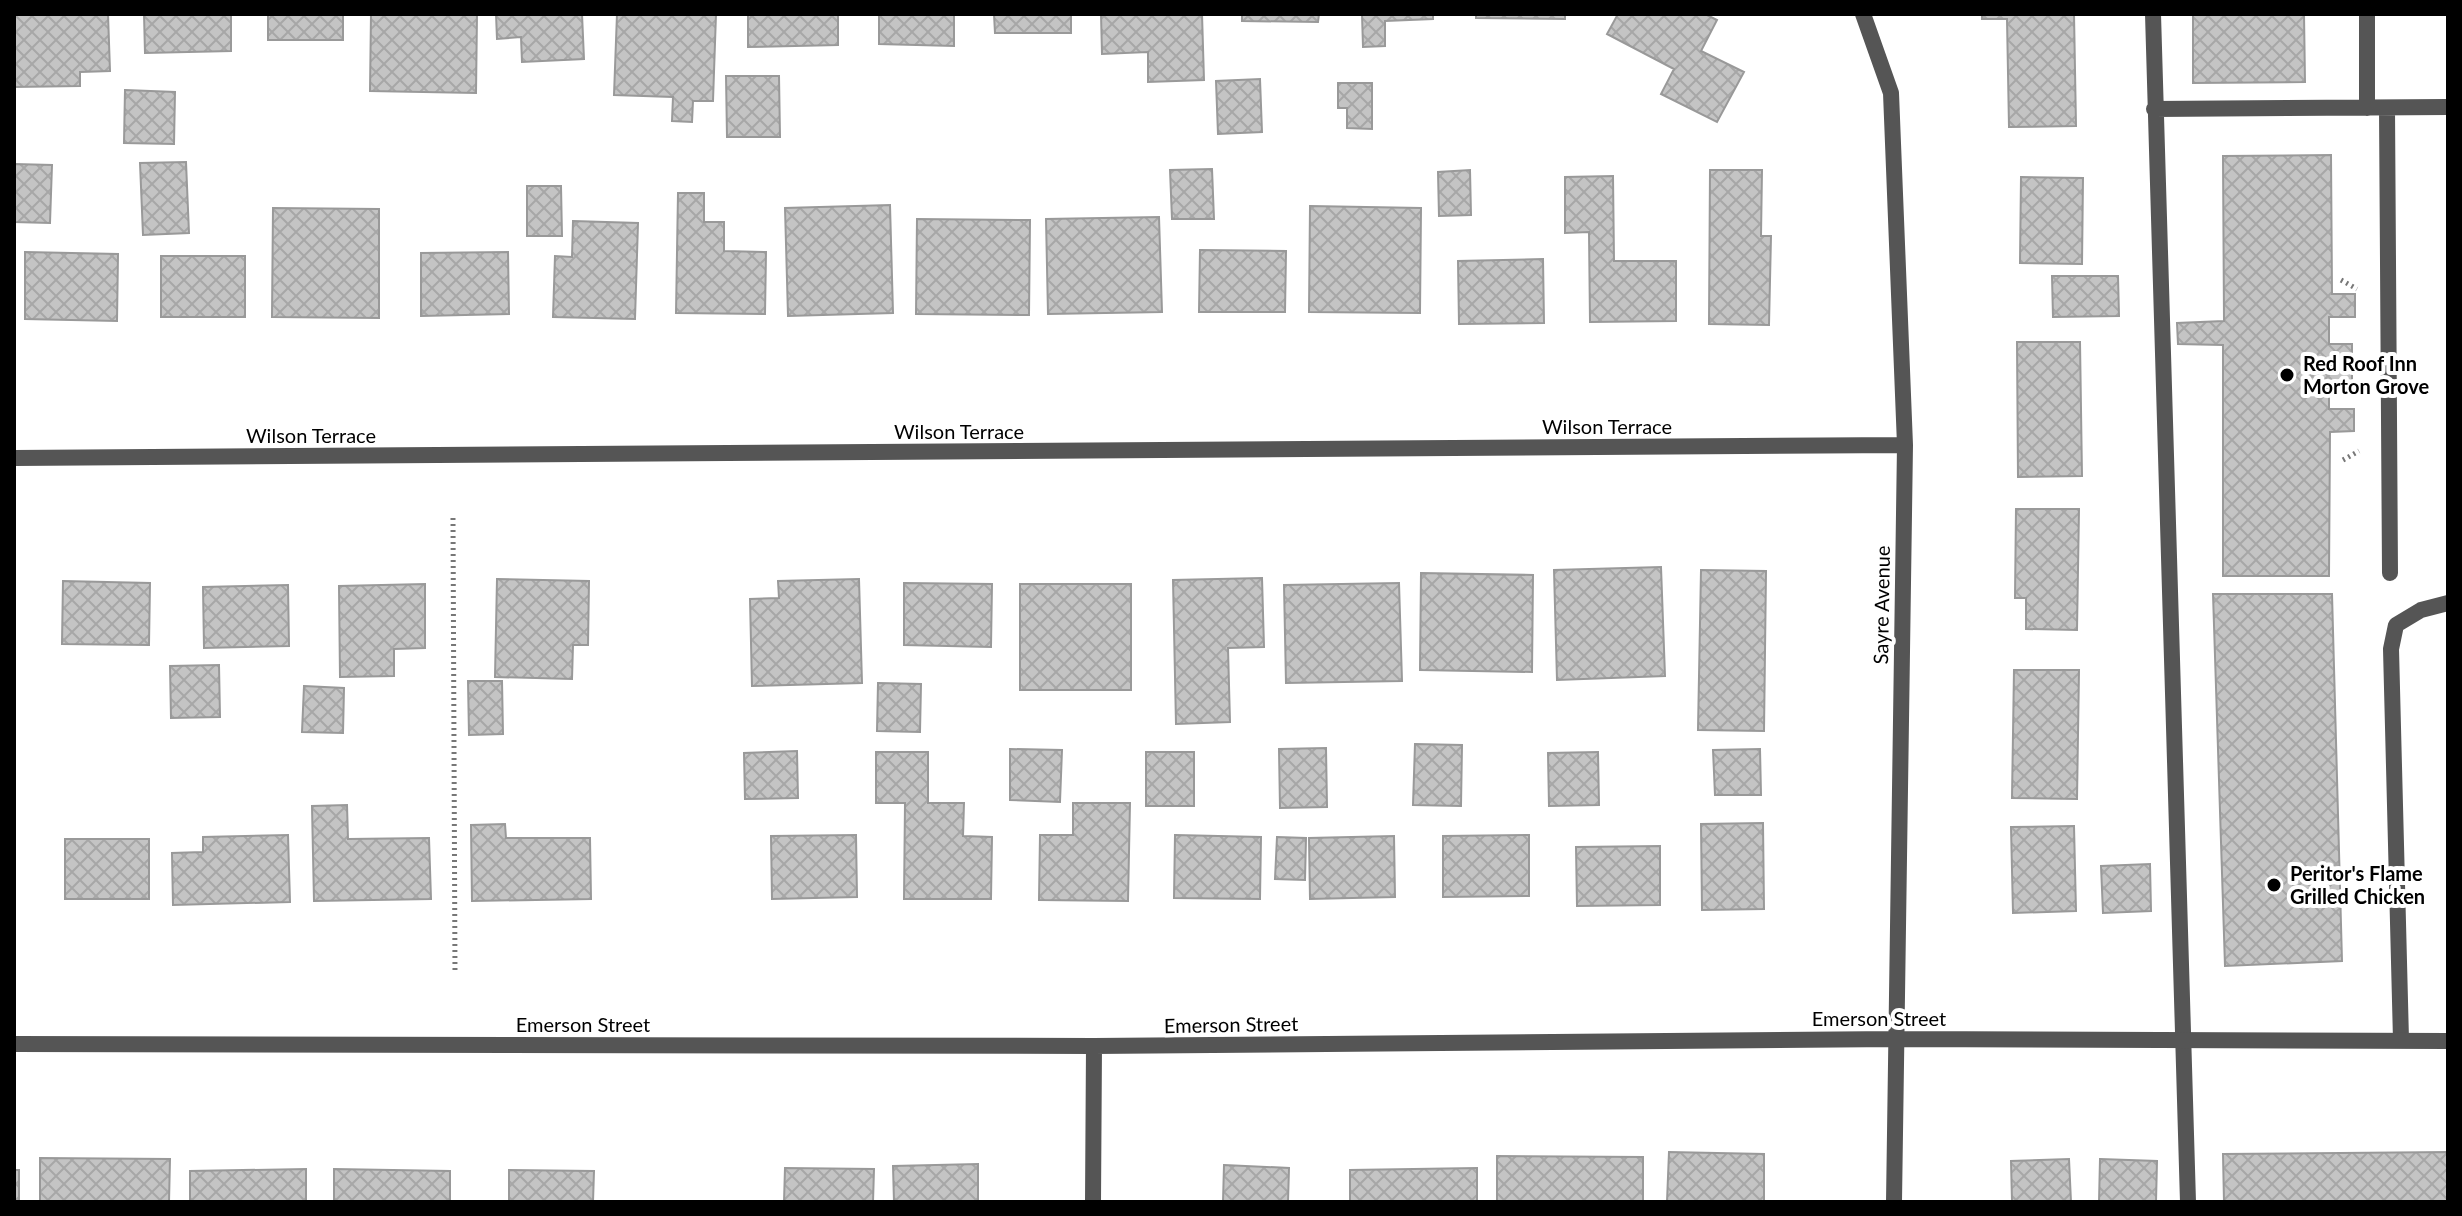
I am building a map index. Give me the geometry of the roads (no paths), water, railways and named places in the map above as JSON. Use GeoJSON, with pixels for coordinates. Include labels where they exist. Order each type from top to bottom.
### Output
{"type":"FeatureCollection","features":[{"type":"Feature","properties":{"kind":"street","name":"Sayre Avenue"},"geometry":{"type":"LineString","coordinates":[[1863,14],[1891,93],[1905,445],[1894,1202]]}},
{"type":"Feature","properties":{"kind":"street"},"geometry":{"type":"LineString","coordinates":[[2153,14],[2188,1202]]}},
{"type":"Feature","properties":{"kind":"street"},"geometry":{"type":"LineString","coordinates":[[2367,14],[2367,108]]}},
{"type":"Feature","properties":{"kind":"street"},"geometry":{"type":"LineString","coordinates":[[2154,109],[2448,107]]}},
{"type":"Feature","properties":{"kind":"street"},"geometry":{"type":"LineString","coordinates":[[2387,108],[2390,573]]}},
{"type":"Feature","properties":{"kind":"street","name":"Wilson Terrace"},"geometry":{"type":"LineString","coordinates":[[14,458],[1905,445]]}},
{"type":"Feature","properties":{"kind":"street"},"geometry":{"type":"LineString","coordinates":[[2401,1040],[2391,649],[2396,625],[2421,610],[2448,603]]}},
{"type":"Feature","properties":{"kind":"street","name":"Emerson Street"},"geometry":{"type":"LineString","coordinates":[[14,1044],[1094,1046],[1896,1039],[2448,1041]]}},
{"type":"Feature","properties":{"kind":"street"},"geometry":{"type":"LineString","coordinates":[[1093,1202],[1094,1046]]}},
{"type":"Feature","properties":{"kind":"place","name":"Red Roof Inn Morton Grove"},"geometry":{"type":"Point","coordinates":[2287,375]}},
{"type":"Feature","properties":{"kind":"place","name":"Peritor's Flame Grilled Chicken"},"geometry":{"type":"Point","coordinates":[2274,885]}}]}
